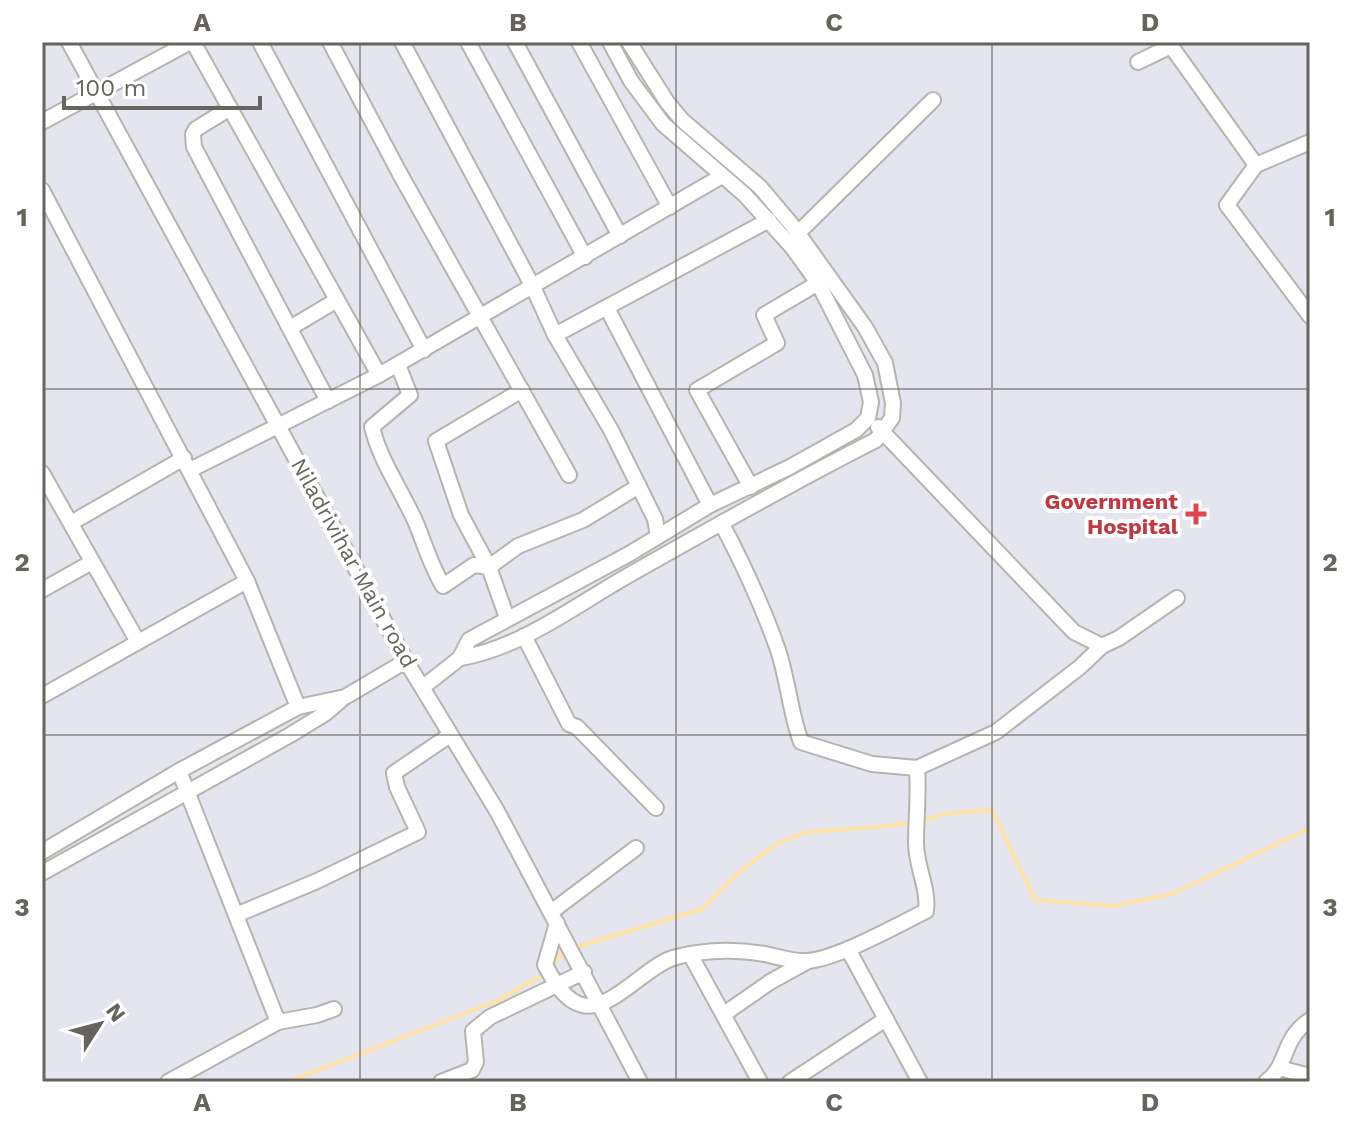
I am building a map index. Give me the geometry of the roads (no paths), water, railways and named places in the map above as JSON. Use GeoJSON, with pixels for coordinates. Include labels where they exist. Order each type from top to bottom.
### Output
{"type":"FeatureCollection","features":[{"type":"Feature","properties":{"kind":"street","name":"Niladrivihar Main road"},"geometry":{"type":"LineString","coordinates":[[69,42],[406,661],[497,811],[640,1082]]}},
{"type":"Feature","properties":{"kind":"street"},"geometry":{"type":"LineString","coordinates":[[42,122],[191,42],[379,375]]}},
{"type":"Feature","properties":{"kind":"street"},"geometry":{"type":"LineString","coordinates":[[260,42],[424,350]]}},
{"type":"Feature","properties":{"kind":"street"},"geometry":{"type":"LineString","coordinates":[[330,42],[400,174],[569,475]]}},
{"type":"Feature","properties":{"kind":"street"},"geometry":{"type":"LineString","coordinates":[[402,42],[533,287],[555,335],[611,430],[655,519],[658,536]]}},
{"type":"Feature","properties":{"kind":"street"},"geometry":{"type":"LineString","coordinates":[[468,42],[585,257]]}},
{"type":"Feature","properties":{"kind":"street"},"geometry":{"type":"LineString","coordinates":[[515,42],[620,236]]}},
{"type":"Feature","properties":{"kind":"street"},"geometry":{"type":"LineString","coordinates":[[579,42],[670,207]]}},
{"type":"Feature","properties":{"kind":"street"},"geometry":{"type":"LineString","coordinates":[[423,687],[460,658],[469,640],[629,554],[710,505],[751,487],[856,430],[868,418],[871,402],[865,375],[818,283],[769,220],[745,195],[663,124],[631,81],[610,42]]}},
{"type":"Feature","properties":{"kind":"street"},"geometry":{"type":"LineString","coordinates":[[460,658],[482,655],[524,636],[876,440],[892,418],[893,403],[885,363],[865,327],[798,233],[760,187],[682,120],[667,102],[629,42]]}},
{"type":"Feature","properties":{"kind":"street"},"geometry":{"type":"LineString","coordinates":[[1138,62],[1171,46],[1256,165]]}},
{"type":"Feature","properties":{"kind":"street"},"geometry":{"type":"LineString","coordinates":[[798,233],[933,100]]}},
{"type":"Feature","properties":{"kind":"street"},"geometry":{"type":"LineString","coordinates":[[230,108],[196,129],[193,134],[194,147],[328,401]]}},
{"type":"Feature","properties":{"kind":"street"},"geometry":{"type":"LineString","coordinates":[[1309,147],[1256,165],[1227,205],[1310,316]]}},
{"type":"Feature","properties":{"kind":"street"},"geometry":{"type":"LineString","coordinates":[[71,523],[187,464],[278,425],[398,365],[722,176]]}},
{"type":"Feature","properties":{"kind":"street"},"geometry":{"type":"LineString","coordinates":[[42,190],[247,581],[298,707]]}},
{"type":"Feature","properties":{"kind":"street"},"geometry":{"type":"LineString","coordinates":[[555,335],[769,220]]}},
{"type":"Feature","properties":{"kind":"street"},"geometry":{"type":"LineString","coordinates":[[751,487],[697,390],[777,343],[764,315],[818,283]]}},
{"type":"Feature","properties":{"kind":"street"},"geometry":{"type":"LineString","coordinates":[[290,328],[337,300]]}},
{"type":"Feature","properties":{"kind":"street"},"geometry":{"type":"LineString","coordinates":[[607,308],[710,505]]}},
{"type":"Feature","properties":{"kind":"street"},"geometry":{"type":"LineString","coordinates":[[398,365],[410,395],[372,427],[376,444],[416,523],[431,566],[443,586],[474,565],[489,567],[518,546],[583,520],[639,486]]}},
{"type":"Feature","properties":{"kind":"street"},"geometry":{"type":"LineString","coordinates":[[507,618],[489,567],[461,515],[436,441],[522,390]]}},
{"type":"Feature","properties":{"kind":"street"},"geometry":{"type":"LineString","coordinates":[[868,418],[1074,632],[1102,646]]}},
{"type":"Feature","properties":{"kind":"street"},"geometry":{"type":"LineString","coordinates":[[44,480],[138,642]]}},
{"type":"Feature","properties":{"kind":"street"},"geometry":{"type":"LineString","coordinates":[[722,524],[747,574],[779,652],[801,742],[872,764],[917,768],[996,732],[1080,667],[1102,646],[1119,638],[1177,598]]}},
{"type":"Feature","properties":{"kind":"street"},"geometry":{"type":"LineString","coordinates":[[42,590],[92,562]]}},
{"type":"Feature","properties":{"kind":"street"},"geometry":{"type":"LineString","coordinates":[[42,696],[247,581]]}},
{"type":"Feature","properties":{"kind":"street"},"geometry":{"type":"LineString","coordinates":[[524,636],[569,724],[577,727],[656,808]]}},
{"type":"Feature","properties":{"kind":"street"},"geometry":{"type":"LineString","coordinates":[[42,873],[290,735],[345,697],[406,661]]}},
{"type":"Feature","properties":{"kind":"street"},"geometry":{"type":"LineString","coordinates":[[42,852],[179,771],[298,707],[345,697]]}},
{"type":"Feature","properties":{"kind":"street"},"geometry":{"type":"LineString","coordinates":[[236,915],[317,881],[418,832],[394,773],[450,735]]}},
{"type":"Feature","properties":{"kind":"street"},"geometry":{"type":"LineString","coordinates":[[724,1014],[770,982],[808,961],[848,949],[926,911],[928,899],[918,859],[917,768]]}},
{"type":"Feature","properties":{"kind":"street"},"geometry":{"type":"LineString","coordinates":[[179,771],[278,1022]]}},
{"type":"Feature","properties":{"kind":"street"},"geometry":{"type":"LineString","coordinates":[[636,848],[554,917],[545,965],[557,985],[581,1005],[601,1004],[669,959],[690,954],[716,950],[751,952],[808,961]]}},
{"type":"Feature","properties":{"kind":"street"},"geometry":{"type":"LineString","coordinates":[[848,949],[920,1082]]}},
{"type":"Feature","properties":{"kind":"street"},"geometry":{"type":"LineString","coordinates":[[690,954],[760,1082]]}},
{"type":"Feature","properties":{"kind":"street"},"geometry":{"type":"LineString","coordinates":[[441,1082],[472,1070],[476,1062],[473,1031],[478,1025],[582,969]]}},
{"type":"Feature","properties":{"kind":"street"},"geometry":{"type":"LineString","coordinates":[[168,1082],[278,1022],[334,1009]]}},
{"type":"Feature","properties":{"kind":"street"},"geometry":{"type":"LineString","coordinates":[[790,1082],[886,1019]]}},
{"type":"Feature","properties":{"kind":"street"},"geometry":{"type":"LineString","coordinates":[[1266,1082],[1279,1068],[1288,1041],[1310,1020]]}},
{"type":"Feature","properties":{"kind":"street"},"geometry":{"type":"LineString","coordinates":[[1279,1068],[1307,1078]]}},
{"type":"Feature","properties":{"kind":"waterway"},"geometry":{"type":"LineString","coordinates":[[573,948],[702,909],[737,874],[776,844],[807,832],[891,826],[943,814],[992,810],[1035,900],[1112,906],[1172,894],[1310,828]]}},
{"type":"Feature","properties":{"kind":"waterway"},"geometry":{"type":"LineString","coordinates":[[287,1082],[497,1001],[542,975],[565,951]]}},
{"type":"Feature","properties":{"kind":"place","name":"Government Hospital"},"geometry":{"type":"Point","coordinates":[1196,514]}}]}
